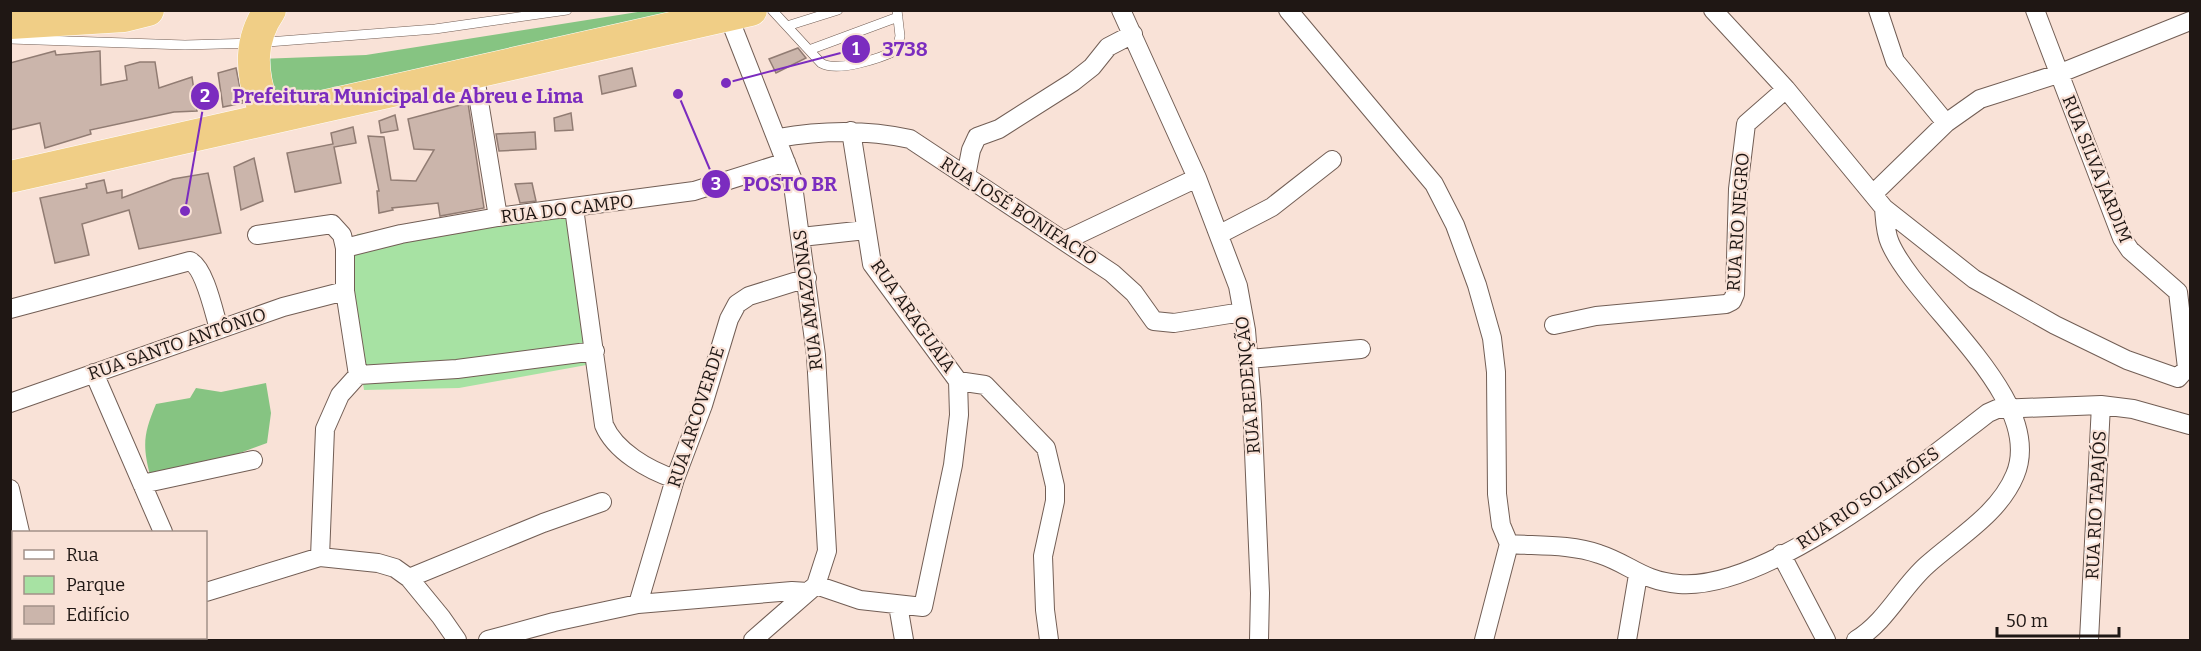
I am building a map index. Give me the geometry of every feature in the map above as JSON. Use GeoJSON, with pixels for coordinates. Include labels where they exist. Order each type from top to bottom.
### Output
{"type":"FeatureCollection","features":[{"type":"Feature","properties":{"kind":"highway"},"geometry":{"type":"LineString","coordinates":[[10,22],[124,16],[148,10]]}},
{"type":"Feature","properties":{"kind":"highway"},"geometry":{"type":"LineString","coordinates":[[270,10],[259,29],[255,43],[253,72],[262,104],[281,115]]}},
{"type":"Feature","properties":{"kind":"highway"},"geometry":{"type":"LineString","coordinates":[[10,177],[740,13]]}},
{"type":"Feature","properties":{"kind":"street","name":"RUA REDENÇÃO"},"geometry":{"type":"LineString","coordinates":[[1121,10],[1197,178],[1238,286],[1249,359],[1260,593],[1259,640]]}},
{"type":"Feature","properties":{"kind":"street"},"geometry":{"type":"LineString","coordinates":[[1288,10],[1434,184],[1455,225],[1477,285],[1492,338],[1496,372],[1497,494],[1501,525],[1509,544],[1484,640]]}},
{"type":"Feature","properties":{"kind":"street"},"geometry":{"type":"LineString","coordinates":[[1713,10],[1786,89],[1879,201],[1890,244],[1913,277],[1984,364],[2008,408],[2018,440],[2020,458],[2010,483],[1969,531],[1927,565],[1911,581],[1886,615],[1856,640]]}},
{"type":"Feature","properties":{"kind":"street"},"geometry":{"type":"LineString","coordinates":[[1878,10],[1895,61],[1946,123]]}},
{"type":"Feature","properties":{"kind":"street","name":"RUA SILVA JARDIM"},"geometry":{"type":"LineString","coordinates":[[1879,201],[1974,279],[2055,325],[2127,360],[2178,378],[2187,368],[2178,292],[2130,250],[2122,238],[2035,10]]}},
{"type":"Feature","properties":{"kind":"street","name":"RUA AMAZONAS"},"geometry":{"type":"LineString","coordinates":[[740,13],[792,178],[807,278],[816,355],[827,551],[812,589]]}},
{"type":"Feature","properties":{"kind":"street"},"geometry":{"type":"LineString","coordinates":[[1879,201],[1946,123],[1980,99],[2058,74],[2190,21]]}},
{"type":"Feature","properties":{"kind":"street"},"geometry":{"type":"LineString","coordinates":[[966,176],[971,150],[977,137],[999,129],[1073,82],[1092,68],[1108,47],[1133,34]]}},
{"type":"Feature","properties":{"kind":"street"},"geometry":{"type":"LineString","coordinates":[[474,71],[498,217]]}},
{"type":"Feature","properties":{"kind":"street","name":"RUA RIO NEGRO"},"geometry":{"type":"LineString","coordinates":[[1554,325],[1596,316],[1726,304],[1732,301],[1735,294],[1741,153],[1746,124],[1786,89]]}},
{"type":"Feature","properties":{"kind":"street","name":"RUA JOSÉ BONIFACIO"},"geometry":{"type":"LineString","coordinates":[[778,138],[832,130],[851,130],[910,139],[1112,273],[1134,293],[1154,321],[1174,323],[1242,312]]}},
{"type":"Feature","properties":{"kind":"street","name":"RUA ARAGUAIA"},"geometry":{"type":"LineString","coordinates":[[851,130],[872,264],[958,381],[959,415],[953,465],[923,607],[898,605]]}},
{"type":"Feature","properties":{"kind":"street"},"geometry":{"type":"LineString","coordinates":[[1220,234],[1272,207],[1332,160]]}},
{"type":"Feature","properties":{"kind":"street","name":"RUA DO CAMPO"},"geometry":{"type":"LineString","coordinates":[[345,248],[401,234],[498,217],[694,191],[786,162]]}},
{"type":"Feature","properties":{"kind":"street"},"geometry":{"type":"LineString","coordinates":[[1064,242],[1197,178]]}},
{"type":"Feature","properties":{"kind":"street"},"geometry":{"type":"LineString","coordinates":[[574,208],[607,432],[622,449],[647,466],[675,479]]}},
{"type":"Feature","properties":{"kind":"street"},"geometry":{"type":"LineString","coordinates":[[257,235],[332,224],[342,235],[345,248],[345,291],[358,375]]}},
{"type":"Feature","properties":{"kind":"street"},"geometry":{"type":"LineString","coordinates":[[801,237],[866,230]]}},
{"type":"Feature","properties":{"kind":"street"},"geometry":{"type":"LineString","coordinates":[[10,309],[190,261],[195,263],[201,274],[219,329]]}},
{"type":"Feature","properties":{"kind":"street","name":"RUA ARCOVERDE"},"geometry":{"type":"LineString","coordinates":[[638,604],[675,479],[703,405],[729,318],[737,304],[749,296],[807,278]]}},
{"type":"Feature","properties":{"kind":"street","name":"RUA SANTO ANTÔNIO"},"geometry":{"type":"LineString","coordinates":[[10,403],[283,307],[345,291]]}},
{"type":"Feature","properties":{"kind":"street"},"geometry":{"type":"LineString","coordinates":[[1249,359],[1361,349]]}},
{"type":"Feature","properties":{"kind":"street"},"geometry":{"type":"LineString","coordinates":[[320,557],[325,429],[340,395],[358,375],[457,369],[595,351]]}},
{"type":"Feature","properties":{"kind":"street"},"geometry":{"type":"LineString","coordinates":[[94,373],[163,531]]}},
{"type":"Feature","properties":{"kind":"street"},"geometry":{"type":"LineString","coordinates":[[958,381],[985,385],[1046,448],[1055,486],[1055,501],[1043,556],[1044,601],[1049,640]]}},
{"type":"Feature","properties":{"kind":"street","name":"RUA RIO SOLIMÕES"},"geometry":{"type":"LineString","coordinates":[[1509,544],[1565,548],[1599,554],[1638,575],[1657,581],[1693,584],[1732,575],[1782,554],[1833,525],[1892,486],[1988,412],[2008,408],[2101,405],[2133,409],[2190,425]]}},
{"type":"Feature","properties":{"kind":"street","name":"RUA RIO TAPAJÓS"},"geometry":{"type":"LineString","coordinates":[[2089,640],[2101,405]]}},
{"type":"Feature","properties":{"kind":"street"},"geometry":{"type":"LineString","coordinates":[[142,484],[253,460]]}},
{"type":"Feature","properties":{"kind":"street"},"geometry":{"type":"LineString","coordinates":[[12,500],[20,531]]}},
{"type":"Feature","properties":{"kind":"street"},"geometry":{"type":"LineString","coordinates":[[409,578],[543,523],[602,502]]}},
{"type":"Feature","properties":{"kind":"street"},"geometry":{"type":"LineString","coordinates":[[1782,554],[1826,640]]}},
{"type":"Feature","properties":{"kind":"street"},"geometry":{"type":"LineString","coordinates":[[207,592],[320,557],[378,563],[395,568],[409,578],[457,640]]}},
{"type":"Feature","properties":{"kind":"street"},"geometry":{"type":"LineString","coordinates":[[1627,640],[1638,575]]}},
{"type":"Feature","properties":{"kind":"street"},"geometry":{"type":"LineString","coordinates":[[753,640],[812,589]]}},
{"type":"Feature","properties":{"kind":"street"},"geometry":{"type":"LineString","coordinates":[[488,640],[554,622],[638,604],[812,589],[860,600],[898,605],[904,640]]}},
{"type":"Feature","properties":{"kind":"lane"},"geometry":{"type":"LineString","coordinates":[[10,39],[185,45],[255,43],[435,29],[567,10]]}},
{"type":"Feature","properties":{"kind":"lane"},"geometry":{"type":"LineString","coordinates":[[772,10],[809,50],[827,66],[840,67],[890,53],[899,45],[898,14],[809,50]]}},
{"type":"Feature","properties":{"kind":"lane"},"geometry":{"type":"LineString","coordinates":[[787,26],[838,10]]}},
{"type":"Feature","properties":{"kind":"green space"},"geometry":{"type":"Polygon","coordinates":[[[644,11],[706,11],[268,106],[259,59],[366,55],[644,11]]]}},
{"type":"Feature","properties":{"kind":"green space"},"geometry":{"type":"Polygon","coordinates":[[[580,210],[603,362],[459,388],[364,390],[349,292],[357,234],[580,210]]]}},
{"type":"Feature","properties":{"kind":"green space"},"geometry":{"type":"Polygon","coordinates":[[[266,383],[271,413],[267,443],[221,460],[150,475],[145,447],[149,423],[156,404],[190,398],[196,388],[221,392],[266,383]]]}},
{"type":"Feature","properties":{"kind":"building"},"geometry":{"type":"Polygon","coordinates":[[[798,48],[806,58],[776,73],[769,59],[798,48]]]}},
{"type":"Feature","properties":{"kind":"building"},"geometry":{"type":"Polygon","coordinates":[[[55,51],[56,55],[100,51],[101,85],[127,80],[125,66],[140,62],[155,62],[159,88],[192,77],[197,111],[174,112],[90,130],[91,134],[45,148],[40,123],[10,130],[10,63],[55,51]]]}},
{"type":"Feature","properties":{"kind":"building"},"geometry":{"type":"Polygon","coordinates":[[[236,68],[243,103],[223,107],[218,73],[236,68]]]}},
{"type":"Feature","properties":{"kind":"building"},"geometry":{"type":"Polygon","coordinates":[[[632,68],[636,86],[602,94],[599,76],[632,68]]]}},
{"type":"Feature","properties":{"kind":"building"},"geometry":{"type":"Polygon","coordinates":[[[468,103],[484,208],[440,216],[438,203],[392,208],[393,210],[379,213],[377,191],[379,191],[368,136],[384,137],[391,180],[416,181],[434,150],[414,149],[408,119],[468,103]]]}},
{"type":"Feature","properties":{"kind":"building"},"geometry":{"type":"Polygon","coordinates":[[[571,113],[573,130],[555,131],[554,118],[571,113]]]}},
{"type":"Feature","properties":{"kind":"building"},"geometry":{"type":"Polygon","coordinates":[[[395,115],[398,130],[381,133],[379,121],[395,115]]]}},
{"type":"Feature","properties":{"kind":"building"},"geometry":{"type":"Polygon","coordinates":[[[353,127],[356,143],[334,147],[341,183],[295,192],[287,153],[333,144],[331,133],[353,127]]]}},
{"type":"Feature","properties":{"kind":"building"},"geometry":{"type":"Polygon","coordinates":[[[535,132],[536,149],[499,151],[496,134],[535,132]]]}},
{"type":"Feature","properties":{"kind":"building"},"geometry":{"type":"Polygon","coordinates":[[[254,158],[263,201],[241,210],[234,167],[254,158]]]}},
{"type":"Feature","properties":{"kind":"building"},"geometry":{"type":"Polygon","coordinates":[[[208,173],[221,233],[139,249],[129,210],[82,224],[89,255],[55,263],[40,198],[87,188],[86,184],[104,180],[107,193],[122,190],[122,198],[173,179],[208,173]]]}},
{"type":"Feature","properties":{"kind":"building"},"geometry":{"type":"Polygon","coordinates":[[[532,183],[536,201],[520,203],[515,184],[532,183]]]}},
{"type":"Feature","properties":{"kind":"place","name":"3738"},"geometry":{"type":"Point","coordinates":[726,83]}},
{"type":"Feature","properties":{"kind":"place","name":"POSTO BR"},"geometry":{"type":"Point","coordinates":[678,94]}},
{"type":"Feature","properties":{"kind":"place","name":"Prefeitura Municipal de Abreu e Lima"},"geometry":{"type":"Point","coordinates":[185,211]}}]}
